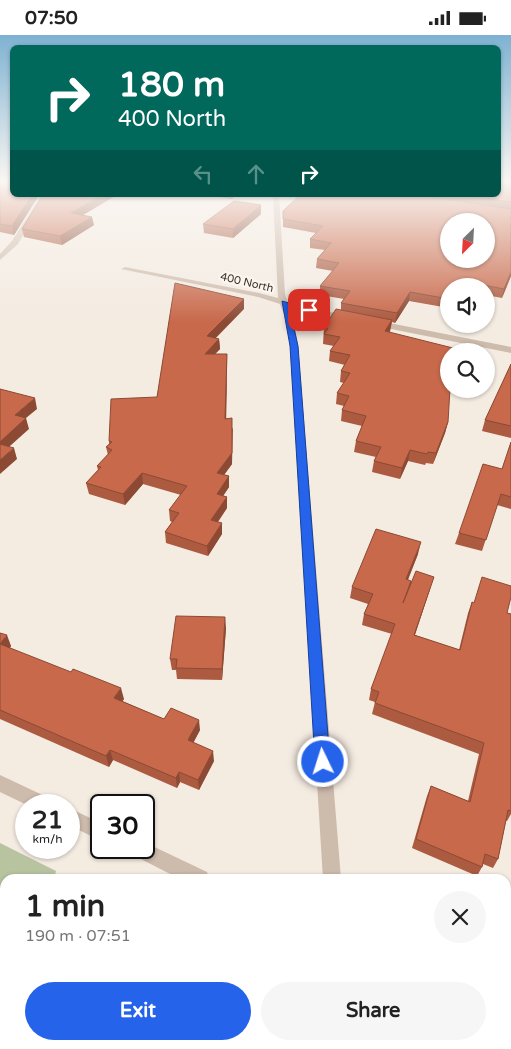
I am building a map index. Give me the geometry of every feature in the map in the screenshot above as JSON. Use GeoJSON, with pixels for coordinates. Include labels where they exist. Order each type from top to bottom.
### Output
{"type":"FeatureCollection","features":[{"type":"Feature","properties":{"kind":"street"},"geometry":{"type":"LineString","coordinates":[[0,258],[23,227]]}},
{"type":"Feature","properties":{"kind":"street"},"geometry":{"type":"LineString","coordinates":[[278,227],[281,294],[285,303],[294,346],[332,874]]}},
{"type":"Feature","properties":{"kind":"street"},"geometry":{"type":"LineString","coordinates":[[0,247],[9,248]]}},
{"type":"Feature","properties":{"kind":"street","name":"400 North"},"geometry":{"type":"LineString","coordinates":[[125,269],[259,295],[359,320]]}},
{"type":"Feature","properties":{"kind":"street"},"geometry":{"type":"LineString","coordinates":[[369,321],[511,350]]}},
{"type":"Feature","properties":{"kind":"street"},"geometry":{"type":"LineString","coordinates":[[0,783],[22,794]]}},
{"type":"Feature","properties":{"kind":"street"},"geometry":{"type":"LineString","coordinates":[[155,857],[190,874]]}},
{"type":"Feature","properties":{"kind":"green space"},"geometry":{"type":"Polygon","coordinates":[[[0,843],[15,850],[15,859],[32,859],[56,871],[55,874],[0,874],[0,843]]]}},
{"type":"Feature","properties":{"kind":"building"},"geometry":{"type":"Polygon","coordinates":[[[23,227],[75,227],[60,236],[22,229],[23,227]]]}},
{"type":"Feature","properties":{"kind":"building"},"geometry":{"type":"Polygon","coordinates":[[[322,227],[440,227],[440,268],[495,268],[495,227],[511,227],[511,272],[504,289],[495,287],[495,278],[440,278],[440,297],[410,292],[397,313],[341,303],[350,291],[320,286],[339,263],[317,259],[331,243],[310,239],[322,227]]]}},
{"type":"Feature","properties":{"kind":"building"},"geometry":{"type":"Polygon","coordinates":[[[175,283],[244,299],[207,336],[219,339],[205,354],[227,354],[225,419],[232,418],[232,453],[217,473],[229,476],[217,494],[227,497],[211,520],[222,523],[207,546],[165,532],[179,513],[169,510],[187,486],[142,473],[123,494],[86,483],[101,467],[97,466],[112,450],[106,447],[112,442],[109,441],[111,399],[157,397],[175,283]]]}},
{"type":"Feature","properties":{"kind":"building"},"geometry":{"type":"Polygon","coordinates":[[[336,309],[392,320],[385,331],[440,345],[440,398],[449,398],[448,422],[436,453],[428,452],[427,454],[410,450],[402,468],[374,461],[381,447],[356,441],[366,416],[342,410],[349,396],[337,393],[350,373],[341,371],[350,355],[330,351],[340,337],[324,334],[328,328],[324,327],[336,309]]]}},
{"type":"Feature","properties":{"kind":"building"},"geometry":{"type":"Polygon","coordinates":[[[511,364],[511,426],[485,420],[511,364]]]}},
{"type":"Feature","properties":{"kind":"building"},"geometry":{"type":"Polygon","coordinates":[[[0,389],[35,398],[15,415],[26,418],[0,442],[0,389]]]}},
{"type":"Feature","properties":{"kind":"building"},"geometry":{"type":"Polygon","coordinates":[[[511,442],[511,497],[501,494],[486,540],[459,533],[483,464],[502,469],[511,442]]]}},
{"type":"Feature","properties":{"kind":"building"},"geometry":{"type":"Polygon","coordinates":[[[0,444],[14,448],[0,460],[0,444]]]}},
{"type":"Feature","properties":{"kind":"building"},"geometry":{"type":"Polygon","coordinates":[[[376,529],[421,542],[406,579],[411,581],[403,603],[416,571],[434,577],[414,635],[460,650],[472,602],[474,603],[482,577],[511,586],[511,597],[507,613],[511,614],[511,811],[508,810],[498,859],[485,854],[482,867],[416,839],[431,786],[470,802],[484,743],[375,703],[379,692],[371,689],[395,624],[364,614],[373,594],[352,587],[376,529]]]}},
{"type":"Feature","properties":{"kind":"building"},"geometry":{"type":"Polygon","coordinates":[[[176,616],[225,617],[222,669],[176,668],[177,659],[170,659],[176,616]]]}},
{"type":"Feature","properties":{"kind":"building"},"geometry":{"type":"Polygon","coordinates":[[[0,633],[7,635],[0,644],[0,633]]]}},
{"type":"Feature","properties":{"kind":"building"},"geometry":{"type":"Polygon","coordinates":[[[0,644],[71,672],[73,669],[121,688],[114,698],[164,719],[171,708],[199,720],[188,740],[213,751],[198,780],[179,772],[176,778],[110,750],[106,756],[0,710],[0,644]]]}},
{"type":"Feature","properties":{"kind":"route"},"geometry":{"type":"LineString","coordinates":[[309,310],[285,303],[294,346],[323,762]]}}]}
